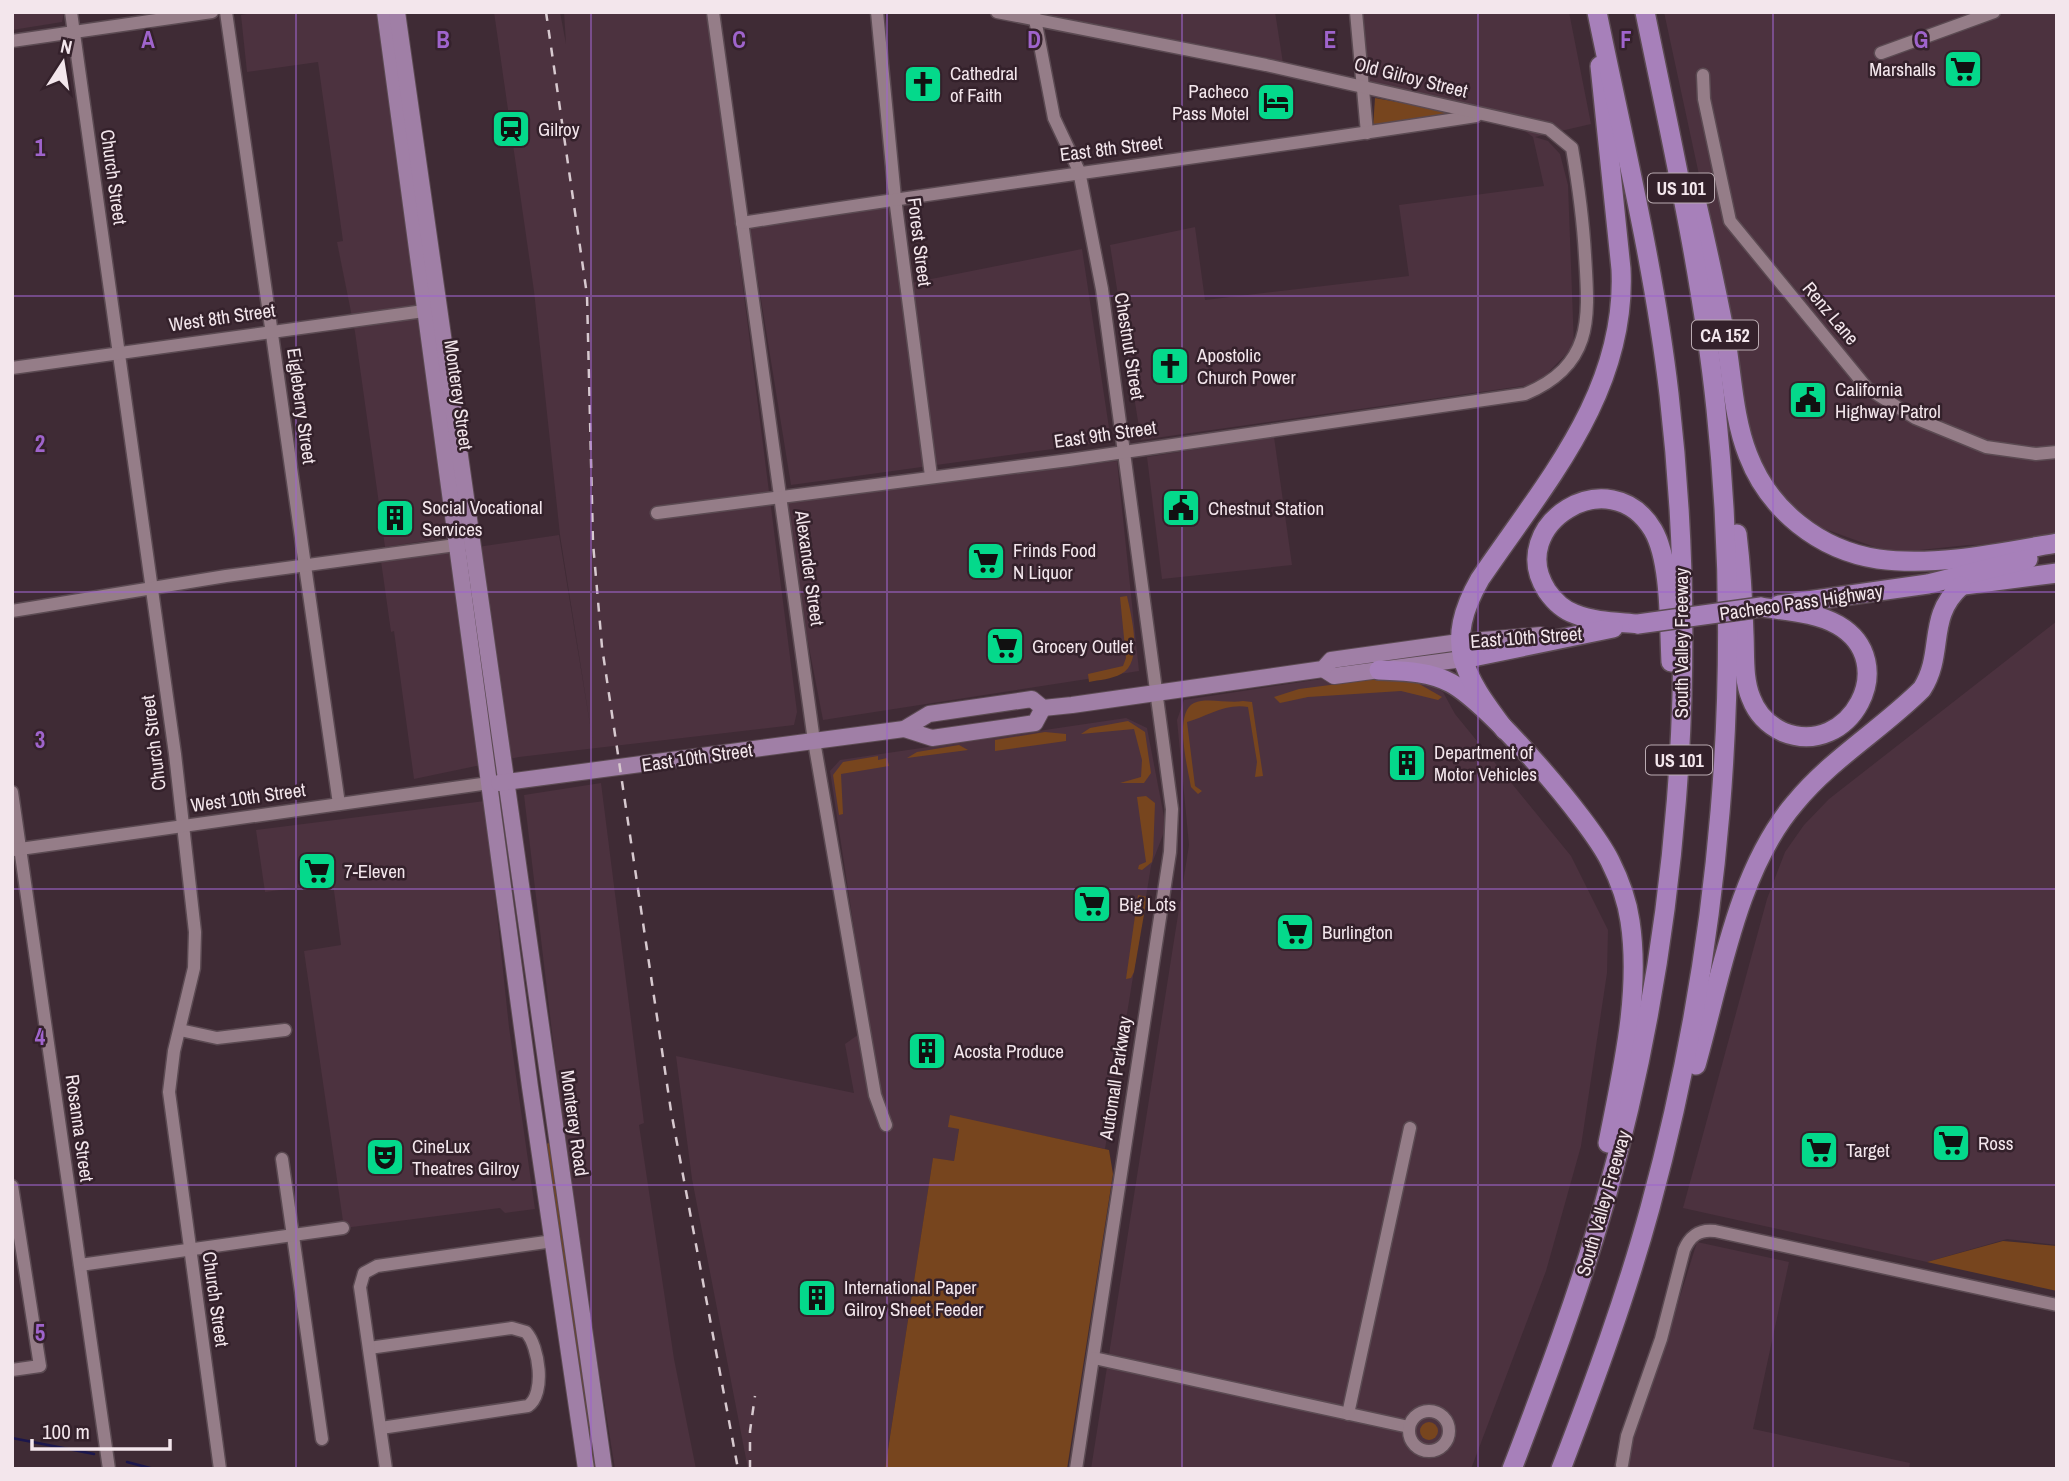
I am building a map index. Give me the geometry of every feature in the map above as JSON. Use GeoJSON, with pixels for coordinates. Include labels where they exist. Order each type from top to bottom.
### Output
{"type":"FeatureCollection","features":[{"type":"Feature","properties":{"kind":"highway","name":"South Valley Freeway"},"geometry":{"type":"LineString","coordinates":[[1512,1469],[1582,1277],[1613,1173],[1635,1081],[1658,960],[1673,839],[1683,636],[1676,473],[1658,311],[1597,12]]}},
{"type":"Feature","properties":{"kind":"highway","name":"US 101"},"geometry":{"type":"LineString","coordinates":[[1561,1469],[1626,1289],[1675,1110],[1709,920],[1724,758],[1727,568],[1723,488],[1711,365],[1692,244],[1645,12]]}},
{"type":"Feature","properties":{"kind":"highway","name":"CA 152"},"geometry":{"type":"LineString","coordinates":[[1651,12],[1710,260],[1743,438],[1747,454],[1769,494],[1798,524],[1821,539],[1840,548],[1878,559],[1913,561],[2057,543]]}},
{"type":"Feature","properties":{"kind":"highway"},"geometry":{"type":"LineString","coordinates":[[1582,1277],[1623,1056],[1631,996],[1630,920],[1619,882],[1601,846],[1505,730],[1478,691],[1461,651],[1462,619],[1473,591],[1574,441],[1602,387],[1614,351],[1622,277],[1599,79],[1602,34]]}},
{"type":"Feature","properties":{"kind":"highway"},"geometry":{"type":"LineString","coordinates":[[1711,365],[1738,537],[1750,697],[1762,718],[1786,733],[1815,737],[1841,726],[1859,706],[1867,681],[1867,667],[1857,642],[1848,632],[1825,619],[1761,607]]}},
{"type":"Feature","properties":{"kind":"highway"},"geometry":{"type":"LineString","coordinates":[[1638,624],[1576,615],[1562,608],[1544,585],[1539,572],[1540,543],[1546,529],[1569,507],[1594,499],[1622,503],[1643,517],[1658,541],[1671,663],[1673,839]]}},
{"type":"Feature","properties":{"kind":"highway","name":"Pacheco Pass Highway"},"geometry":{"type":"LineString","coordinates":[[1591,631],[1928,584],[2057,553]]}},
{"type":"Feature","properties":{"kind":"highway","name":"Pacheco Pass Highway"},"geometry":{"type":"LineString","coordinates":[[1928,584],[1961,586],[2057,573]]}},
{"type":"Feature","properties":{"kind":"highway"},"geometry":{"type":"LineString","coordinates":[[1928,584],[1936,640]]}},
{"type":"Feature","properties":{"kind":"highway"},"geometry":{"type":"LineString","coordinates":[[1675,1110],[1695,1070],[1742,900],[1764,846],[1787,811],[1807,790],[1922,689],[1933,666],[1943,606],[1961,586]]}},
{"type":"Feature","properties":{"kind":"highway","name":"East 10th Street"},"geometry":{"type":"LineString","coordinates":[[1461,651],[1591,631]]}},
{"type":"Feature","properties":{"kind":"highway"},"geometry":{"type":"LineString","coordinates":[[1379,670],[1415,672],[1450,682],[1478,703],[1505,730]]}},
{"type":"Feature","properties":{"kind":"main road","name":"Monterey Street"},"geometry":{"type":"LineString","coordinates":[[385,12],[432,310],[465,544],[507,782]]}},
{"type":"Feature","properties":{"kind":"main road","name":"Monterey Street"},"geometry":{"type":"LineString","coordinates":[[397,12],[432,310]]}},
{"type":"Feature","properties":{"kind":"main road","name":"Monterey Street"},"geometry":{"type":"LineString","coordinates":[[465,544],[489,783]]}},
{"type":"Feature","properties":{"kind":"main road","name":"East 10th Street"},"geometry":{"type":"LineString","coordinates":[[489,783],[904,729],[929,714],[1032,699],[1043,708],[1323,669],[1331,660],[1461,651]]}},
{"type":"Feature","properties":{"kind":"main road","name":"East 10th Street"},"geometry":{"type":"LineString","coordinates":[[1323,669],[1334,676],[1379,670],[1461,651]]}},
{"type":"Feature","properties":{"kind":"main road","name":"East 10th Street"},"geometry":{"type":"LineString","coordinates":[[904,729],[932,738],[1035,723],[1043,708]]}},
{"type":"Feature","properties":{"kind":"main road","name":"Monterey Road"},"geometry":{"type":"LineString","coordinates":[[507,782],[604,1469]]}},
{"type":"Feature","properties":{"kind":"main road","name":"Monterey Road"},"geometry":{"type":"LineString","coordinates":[[489,783],[586,1469]]}},
{"type":"Feature","properties":{"kind":"street","name":"Church Street"},"geometry":{"type":"LineString","coordinates":[[71,12],[152,589],[196,950],[191,989],[174,1051],[169,1092],[220,1469]]}},
{"type":"Feature","properties":{"kind":"street"},"geometry":{"type":"LineString","coordinates":[[12,41],[212,12]]}},
{"type":"Feature","properties":{"kind":"street","name":"Eigleberry Street"},"geometry":{"type":"LineString","coordinates":[[226,12],[339,804]]}},
{"type":"Feature","properties":{"kind":"street","name":"Alexander Street"},"geometry":{"type":"LineString","coordinates":[[713,12],[814,741],[875,1095],[886,1125]]}},
{"type":"Feature","properties":{"kind":"street","name":"Forest Street"},"geometry":{"type":"LineString","coordinates":[[877,12],[895,198],[931,476]]}},
{"type":"Feature","properties":{"kind":"street","name":"Old Gilroy Street"},"geometry":{"type":"LineString","coordinates":[[997,12],[1034,16],[1364,85],[1549,129],[1572,148],[1583,219],[1589,315],[1574,355],[1555,379]]}},
{"type":"Feature","properties":{"kind":"street"},"geometry":{"type":"LineString","coordinates":[[1356,12],[1367,133]]}},
{"type":"Feature","properties":{"kind":"street"},"geometry":{"type":"LineString","coordinates":[[1881,53],[1994,12]]}},
{"type":"Feature","properties":{"kind":"street","name":"Chestnut Street"},"geometry":{"type":"LineString","coordinates":[[1034,16],[1054,118],[1079,171],[1102,289],[1157,693]]}},
{"type":"Feature","properties":{"kind":"street","name":"Renz Lane"},"geometry":{"type":"LineString","coordinates":[[1703,75],[1704,99],[1730,221],[1867,388],[1915,418],[1986,447],[2036,454],[2057,452]]}},
{"type":"Feature","properties":{"kind":"street","name":"East 8th Street"},"geometry":{"type":"LineString","coordinates":[[742,223],[1079,171],[1484,115]]}},
{"type":"Feature","properties":{"kind":"street","name":"West 8th Street"},"geometry":{"type":"LineString","coordinates":[[12,368],[272,329],[432,310]]}},
{"type":"Feature","properties":{"kind":"street","name":"East 9th Street"},"geometry":{"type":"LineString","coordinates":[[657,513],[1525,394],[1555,379]]}},
{"type":"Feature","properties":{"kind":"street"},"geometry":{"type":"LineString","coordinates":[[12,611],[304,565],[465,544]]}},
{"type":"Feature","properties":{"kind":"street","name":"Automall Parkway"},"geometry":{"type":"LineString","coordinates":[[1076,1469],[1171,845],[1171,797],[1157,693]]}},
{"type":"Feature","properties":{"kind":"street","name":"West 10th Street"},"geometry":{"type":"LineString","coordinates":[[16,850],[489,783]]}},
{"type":"Feature","properties":{"kind":"street","name":"Rosanna Street"},"geometry":{"type":"LineString","coordinates":[[12,792],[16,850],[110,1469]]}},
{"type":"Feature","properties":{"kind":"street"},"geometry":{"type":"LineString","coordinates":[[180,1030],[216,1038],[285,1030]]}},
{"type":"Feature","properties":{"kind":"street"},"geometry":{"type":"LineString","coordinates":[[1348,1414],[1410,1128]]}},
{"type":"Feature","properties":{"kind":"street"},"geometry":{"type":"LineString","coordinates":[[282,1159],[322,1439]]}},
{"type":"Feature","properties":{"kind":"street"},"geometry":{"type":"LineString","coordinates":[[12,1186],[40,1366],[12,1370]]}},
{"type":"Feature","properties":{"kind":"street"},"geometry":{"type":"LineString","coordinates":[[80,1265],[343,1228]]}},
{"type":"Feature","properties":{"kind":"street"},"geometry":{"type":"LineString","coordinates":[[1622,1465],[1627,1436],[1668,1317],[1684,1250],[1690,1239],[1701,1232],[1715,1231],[2057,1305]]}},
{"type":"Feature","properties":{"kind":"street"},"geometry":{"type":"LineString","coordinates":[[386,1469],[360,1287],[364,1273],[377,1266],[553,1241]]}},
{"type":"Feature","properties":{"kind":"street"},"geometry":{"type":"LineString","coordinates":[[369,1348],[517,1328],[526,1332],[532,1340],[537,1367],[539,1391],[536,1400],[528,1406],[380,1428]]}},
{"type":"Feature","properties":{"kind":"street"},"geometry":{"type":"LineString","coordinates":[[1094,1359],[1409,1427]]}},
{"type":"Feature","properties":{"kind":"shaded area"},"geometry":{"type":"Polygon","coordinates":[[[12,12],[64,12],[62,22],[12,30],[12,12]]]}},
{"type":"Feature","properties":{"kind":"shaded area"},"geometry":{"type":"Polygon","coordinates":[[[258,12],[381,12],[451,537],[385,547],[355,332],[337,242],[343,241],[318,62],[247,72],[241,15],[258,12]]]}},
{"type":"Feature","properties":{"kind":"shaded area"},"geometry":{"type":"Polygon","coordinates":[[[494,12],[560,12],[566,44],[564,12],[708,12],[797,712],[794,725],[519,757],[414,779],[394,631],[391,632],[381,561],[559,535],[593,743],[560,535],[534,291],[494,12]]]}},
{"type":"Feature","properties":{"kind":"shaded area"},"geometry":{"type":"Polygon","coordinates":[[[1275,12],[1283,63],[1042,13],[1275,12]]]}},
{"type":"Feature","properties":{"kind":"shaded area"},"geometry":{"type":"Polygon","coordinates":[[[1360,12],[1569,12],[1591,124],[1535,137],[1548,141],[1560,154],[1568,185],[1574,346],[1537,384],[1141,440],[1110,245],[1195,227],[1205,300],[1409,276],[1399,205],[1544,186],[1533,137],[1505,117],[1368,86],[1360,12]]]}},
{"type":"Feature","properties":{"kind":"shaded area"},"geometry":{"type":"Polygon","coordinates":[[[1664,12],[2057,12],[2057,534],[2009,544],[1968,545],[1891,553],[1814,525],[1781,499],[1759,457],[1745,409],[1727,305],[1664,12]]]}},
{"type":"Feature","properties":{"kind":"shaded area"},"geometry":{"type":"Polygon","coordinates":[[[1375,98],[1464,114],[1373,128],[1375,98]]]}},
{"type":"Feature","properties":{"kind":"shaded area"},"geometry":{"type":"Polygon","coordinates":[[[892,202],[906,284],[1082,249],[1111,441],[791,485],[749,225],[892,202]]]}},
{"type":"Feature","properties":{"kind":"shaded area"},"geometry":{"type":"Polygon","coordinates":[[[1274,437],[1292,565],[1162,579],[1147,457],[1274,437]]]}},
{"type":"Feature","properties":{"kind":"shaded area"},"geometry":{"type":"Polygon","coordinates":[[[1117,461],[1139,671],[823,720],[798,590],[788,502],[1117,461]]]}},
{"type":"Feature","properties":{"kind":"shaded area"},"geometry":{"type":"Polygon","coordinates":[[[1127,596],[1134,638],[1132,660],[1121,674],[1089,682],[1088,674],[1123,666],[1126,658],[1120,597],[1127,596]]]}},
{"type":"Feature","properties":{"kind":"shaded area"},"geometry":{"type":"Polygon","coordinates":[[[2057,621],[2057,1245],[2007,1239],[1927,1262],[1683,1208],[1767,899],[1785,852],[1804,825],[1829,799],[2057,621]]]}},
{"type":"Feature","properties":{"kind":"shaded area"},"geometry":{"type":"Polygon","coordinates":[[[1415,677],[1443,692],[1455,714],[1571,856],[1608,930],[1607,973],[1581,1146],[1546,1271],[1471,1469],[1091,1469],[1189,845],[1177,720],[1184,700],[1328,678],[1415,677]]]}},
{"type":"Feature","properties":{"kind":"shaded area"},"geometry":{"type":"Polygon","coordinates":[[[1384,678],[1414,681],[1442,697],[1438,700],[1401,691],[1308,697],[1280,703],[1274,697],[1299,689],[1384,678]]]}},
{"type":"Feature","properties":{"kind":"shaded area"},"geometry":{"type":"Polygon","coordinates":[[[1199,701],[1252,702],[1263,776],[1255,777],[1257,762],[1248,707],[1231,707],[1187,722],[1195,786],[1202,791],[1198,794],[1191,787],[1185,755],[1183,729],[1188,709],[1199,701]]]}},
{"type":"Feature","properties":{"kind":"shaded area"},"geometry":{"type":"Polygon","coordinates":[[[1126,718],[1147,728],[1166,827],[1151,866],[1105,1149],[950,1116],[959,1129],[954,1161],[933,1159],[885,1469],[748,1469],[692,1179],[676,1056],[854,1093],[845,1044],[869,1027],[830,771],[840,760],[1126,718]]]}},
{"type":"Feature","properties":{"kind":"shaded area"},"geometry":{"type":"Polygon","coordinates":[[[1128,721],[1145,732],[1151,773],[1144,783],[1120,783],[1141,777],[1142,760],[1134,729],[1081,734],[1090,728],[1128,721]]]}},
{"type":"Feature","properties":{"kind":"shaded area"},"geometry":{"type":"Polygon","coordinates":[[[1045,732],[1066,734],[1066,741],[995,751],[995,740],[1045,732]]]}},
{"type":"Feature","properties":{"kind":"shaded area"},"geometry":{"type":"Polygon","coordinates":[[[959,745],[968,750],[907,758],[917,752],[959,745]]]}},
{"type":"Feature","properties":{"kind":"shaded area"},"geometry":{"type":"Polygon","coordinates":[[[878,756],[878,760],[887,758],[889,766],[841,774],[843,814],[839,815],[833,775],[843,762],[878,756]]]}},
{"type":"Feature","properties":{"kind":"shaded area"},"geometry":{"type":"Polygon","coordinates":[[[601,783],[644,1123],[639,1125],[674,1359],[696,1469],[615,1469],[572,1202],[524,795],[601,783]]]}},
{"type":"Feature","properties":{"kind":"shaded area"},"geometry":{"type":"Polygon","coordinates":[[[1146,796],[1155,803],[1153,855],[1152,862],[1142,870],[1138,869],[1139,865],[1146,862],[1137,797],[1146,796]]]}},
{"type":"Feature","properties":{"kind":"shaded area"},"geometry":{"type":"Polygon","coordinates":[[[485,801],[509,1027],[535,1209],[505,1213],[500,1208],[344,1228],[304,951],[341,945],[333,883],[265,892],[256,830],[485,801]]]}},
{"type":"Feature","properties":{"kind":"shaded area"},"geometry":{"type":"Polygon","coordinates":[[[1138,895],[1147,897],[1134,972],[1131,978],[1126,979],[1138,895]]]}},
{"type":"Feature","properties":{"kind":"shaded area"},"geometry":{"type":"Polygon","coordinates":[[[950,1115],[1109,1150],[1113,1174],[1067,1469],[885,1469],[933,1158],[954,1161],[959,1129],[948,1127],[950,1115]]]}},
{"type":"Feature","properties":{"kind":"shaded area"},"geometry":{"type":"Polygon","coordinates":[[[546,1144],[552,1144],[598,1469],[591,1469],[546,1144]]]}},
{"type":"Feature","properties":{"kind":"shaded area"},"geometry":{"type":"Polygon","coordinates":[[[2003,1241],[2057,1246],[2057,1291],[1927,1262],[2003,1241]]]}},
{"type":"Feature","properties":{"kind":"shaded area"},"geometry":{"type":"Polygon","coordinates":[[[1697,1242],[1789,1262],[1753,1429],[1910,1463],[1909,1469],[1612,1469],[1659,1364],[1697,1242]]]}},
{"type":"Feature","properties":{"kind":"shaded area"},"geometry":{"type":"Polygon","coordinates":[[[1429,1422],[1435,1425],[1438,1431],[1435,1437],[1429,1440],[1423,1437],[1420,1431],[1423,1425],[1429,1422]]]}},
{"type":"Feature","properties":{"kind":"waterway"},"geometry":{"type":"LineString","coordinates":[[12,1438],[94,1454]]}},
{"type":"Feature","properties":{"kind":"waterway"},"geometry":{"type":"LineString","coordinates":[[127,1462],[154,1469]]}},
{"type":"Feature","properties":{"kind":"railway"},"geometry":{"type":"LineString","coordinates":[[546,12],[587,295],[593,543],[602,647],[671,1111],[738,1469]]}},
{"type":"Feature","properties":{"kind":"railway"},"geometry":{"type":"LineString","coordinates":[[750,1469],[750,1431],[755,1396]]}},
{"type":"Feature","properties":{"kind":"place","name":"Marshalls"},"geometry":{"type":"Point","coordinates":[1963,69]}},
{"type":"Feature","properties":{"kind":"place","name":"Cathedral of Faith"},"geometry":{"type":"Point","coordinates":[923,84]}},
{"type":"Feature","properties":{"kind":"place","name":"Pacheco Pass Motel"},"geometry":{"type":"Point","coordinates":[1276,102]}},
{"type":"Feature","properties":{"kind":"place","name":"Gilroy"},"geometry":{"type":"Point","coordinates":[511,129]}},
{"type":"Feature","properties":{"kind":"place","name":"Apostolic Church Power"},"geometry":{"type":"Point","coordinates":[1170,366]}},
{"type":"Feature","properties":{"kind":"place","name":"California Highway Patrol"},"geometry":{"type":"Point","coordinates":[1808,400]}},
{"type":"Feature","properties":{"kind":"place","name":"Chestnut Station"},"geometry":{"type":"Point","coordinates":[1181,508]}},
{"type":"Feature","properties":{"kind":"place","name":"Social Vocational Services"},"geometry":{"type":"Point","coordinates":[395,518]}},
{"type":"Feature","properties":{"kind":"place","name":"Frinds Food N Liquor"},"geometry":{"type":"Point","coordinates":[986,561]}},
{"type":"Feature","properties":{"kind":"place","name":"Grocery Outlet"},"geometry":{"type":"Point","coordinates":[1005,646]}},
{"type":"Feature","properties":{"kind":"place","name":"Department of Motor Vehicles"},"geometry":{"type":"Point","coordinates":[1407,763]}},
{"type":"Feature","properties":{"kind":"place","name":"7-Eleven"},"geometry":{"type":"Point","coordinates":[317,871]}},
{"type":"Feature","properties":{"kind":"place","name":"Big Lots"},"geometry":{"type":"Point","coordinates":[1092,904]}},
{"type":"Feature","properties":{"kind":"place","name":"Burlington"},"geometry":{"type":"Point","coordinates":[1295,932]}},
{"type":"Feature","properties":{"kind":"place","name":"Acosta Produce"},"geometry":{"type":"Point","coordinates":[927,1051]}},
{"type":"Feature","properties":{"kind":"place","name":"Ross"},"geometry":{"type":"Point","coordinates":[1951,1143]}},
{"type":"Feature","properties":{"kind":"place","name":"Target"},"geometry":{"type":"Point","coordinates":[1819,1150]}},
{"type":"Feature","properties":{"kind":"place","name":"CineLux Theatres Gilroy"},"geometry":{"type":"Point","coordinates":[385,1157]}},
{"type":"Feature","properties":{"kind":"place","name":"International Paper Gilroy Sheet Feeder"},"geometry":{"type":"Point","coordinates":[817,1298]}}]}
